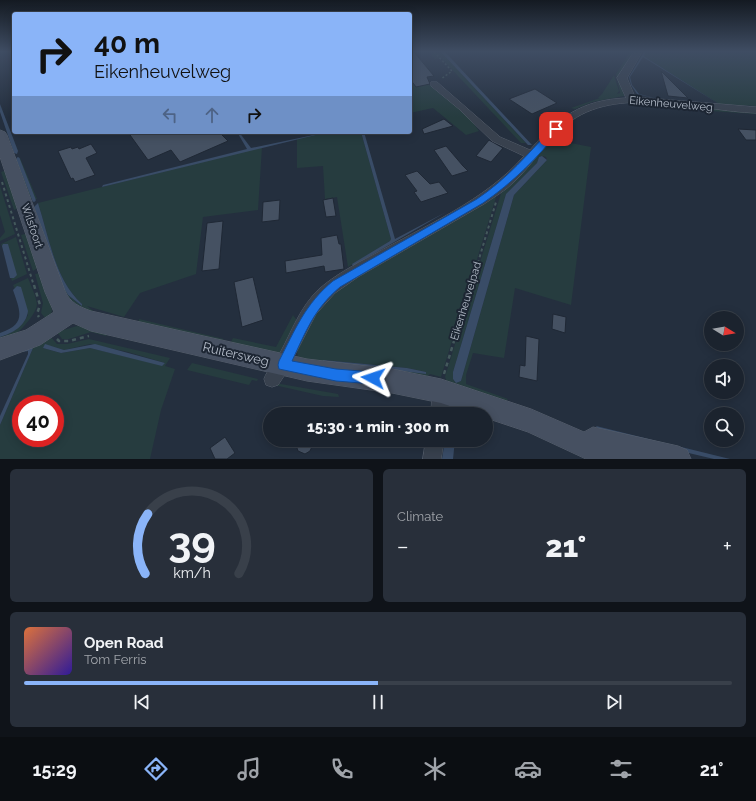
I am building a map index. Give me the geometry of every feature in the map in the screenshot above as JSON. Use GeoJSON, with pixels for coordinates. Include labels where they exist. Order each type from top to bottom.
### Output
{"type":"FeatureCollection","features":[{"type":"Feature","properties":{"kind":"street"},"geometry":{"type":"LineString","coordinates":[[625,73],[622,78],[631,99]]}},
{"type":"Feature","properties":{"kind":"street"},"geometry":{"type":"LineString","coordinates":[[434,84],[462,107],[496,139],[532,155]]}},
{"type":"Feature","properties":{"kind":"street","name":"Eikenheuvelweg"},"geometry":{"type":"LineString","coordinates":[[278,372],[311,310],[322,296],[336,284],[497,190],[559,126],[582,109],[602,102],[631,99],[727,109],[756,110]]}},
{"type":"Feature","properties":{"kind":"street","name":"Wilsfoort"},"geometry":{"type":"LineString","coordinates":[[0,135],[55,292],[61,305],[71,313]]}},
{"type":"Feature","properties":{"kind":"street"},"geometry":{"type":"LineString","coordinates":[[0,349],[32,338],[71,313]]}},
{"type":"Feature","properties":{"kind":"street","name":"Ruitersweg"},"geometry":{"type":"LineString","coordinates":[[71,313],[111,327],[278,372],[336,375],[392,381],[441,391],[486,405],[624,455],[678,459]]}},
{"type":"Feature","properties":{"kind":"street"},"geometry":{"type":"LineString","coordinates":[[440,407],[441,391]]}},
{"type":"Feature","properties":{"kind":"street"},"geometry":{"type":"LineString","coordinates":[[432,459],[434,447]]}},
{"type":"Feature","properties":{"kind":"path"},"geometry":{"type":"LineString","coordinates":[[434,84],[449,73]]}},
{"type":"Feature","properties":{"kind":"path","name":"Wilsfoort"},"geometry":{"type":"LineString","coordinates":[[0,178],[40,306],[37,314],[48,329]]}},
{"type":"Feature","properties":{"kind":"path","name":"Eikenheuvelpad"},"geometry":{"type":"LineString","coordinates":[[441,391],[445,370],[499,194],[497,190]]}},
{"type":"Feature","properties":{"kind":"green space"},"geometry":{"type":"Polygon","coordinates":[[[456,73],[461,73],[526,143],[521,143],[456,73]]]}},
{"type":"Feature","properties":{"kind":"green space"},"geometry":{"type":"Polygon","coordinates":[[[622,73],[624,96],[592,102],[575,109],[571,108],[600,98],[598,98],[614,75],[619,91],[617,94],[620,93],[616,74],[622,73]]]}},
{"type":"Feature","properties":{"kind":"green space"},"geometry":{"type":"Polygon","coordinates":[[[671,73],[756,73],[756,106],[719,104],[671,73]]]}},
{"type":"Feature","properties":{"kind":"green space"},"geometry":{"type":"Polygon","coordinates":[[[418,76],[467,115],[479,131],[466,135],[433,108],[412,113],[412,78],[418,76]]]}},
{"type":"Feature","properties":{"kind":"green space"},"geometry":{"type":"Polygon","coordinates":[[[634,101],[756,112],[756,114],[696,110],[633,102],[619,103],[634,101]]]}},
{"type":"Feature","properties":{"kind":"green space"},"geometry":{"type":"Polygon","coordinates":[[[613,103],[601,105],[586,111],[573,121],[574,122],[566,126],[545,151],[555,140],[591,147],[571,305],[515,288],[504,358],[473,353],[466,375],[466,384],[508,399],[503,403],[448,385],[445,377],[502,190],[575,116],[597,105],[613,103]],[[539,157],[537,163],[506,194],[453,372],[453,379],[456,383],[461,381],[514,195],[547,160],[546,157],[539,157]]]}},
{"type":"Feature","properties":{"kind":"green space"},"geometry":{"type":"Polygon","coordinates":[[[319,134],[362,134],[391,239],[390,241],[348,267],[337,197],[325,199],[323,166],[297,168],[297,139],[319,134]]]}},
{"type":"Feature","properties":{"kind":"green space"},"geometry":{"type":"Polygon","coordinates":[[[262,147],[258,210],[203,217],[196,274],[140,293],[124,317],[87,306],[97,314],[80,309],[64,296],[34,207],[68,295],[82,306],[65,283],[59,270],[38,203],[262,147]]]}},
{"type":"Feature","properties":{"kind":"green space"},"geometry":{"type":"Polygon","coordinates":[[[20,158],[37,199],[28,199],[15,160],[20,158]]]}},
{"type":"Feature","properties":{"kind":"green space"},"geometry":{"type":"Polygon","coordinates":[[[7,171],[19,208],[14,210],[1,172],[7,171]]]}},
{"type":"Feature","properties":{"kind":"green space"},"geometry":{"type":"Polygon","coordinates":[[[0,186],[15,234],[0,241],[0,238],[5,232],[0,215],[0,186]]]}},
{"type":"Feature","properties":{"kind":"green space"},"geometry":{"type":"Polygon","coordinates":[[[497,194],[441,377],[430,374],[425,380],[298,359],[297,349],[309,321],[338,287],[497,194]],[[323,360],[407,371],[426,372],[407,368],[323,360]]]}},
{"type":"Feature","properties":{"kind":"green space"},"geometry":{"type":"Polygon","coordinates":[[[28,233],[39,267],[33,271],[21,235],[28,233]]]}},
{"type":"Feature","properties":{"kind":"green space"},"geometry":{"type":"Polygon","coordinates":[[[16,237],[27,274],[12,281],[11,278],[15,278],[1,244],[16,237]]]}},
{"type":"Feature","properties":{"kind":"green space"},"geometry":{"type":"Polygon","coordinates":[[[41,273],[51,303],[52,311],[48,321],[41,313],[43,303],[35,274],[41,273]]]}},
{"type":"Feature","properties":{"kind":"green space"},"geometry":{"type":"Polygon","coordinates":[[[28,278],[35,294],[37,304],[36,309],[33,315],[16,334],[0,345],[0,337],[9,334],[16,329],[23,323],[28,315],[13,285],[28,278]]]}},
{"type":"Feature","properties":{"kind":"green space"},"geometry":{"type":"Polygon","coordinates":[[[293,315],[298,322],[285,346],[280,352],[267,356],[233,348],[231,342],[233,338],[276,347],[293,315]]]}},
{"type":"Feature","properties":{"kind":"green space"},"geometry":{"type":"Polygon","coordinates":[[[139,319],[224,339],[222,341],[138,326],[139,319]]]}},
{"type":"Feature","properties":{"kind":"green space"},"geometry":{"type":"Polygon","coordinates":[[[77,326],[109,332],[106,336],[91,332],[69,339],[62,339],[57,332],[77,326]]]}},
{"type":"Feature","properties":{"kind":"green space"},"geometry":{"type":"Polygon","coordinates":[[[50,336],[57,344],[67,344],[89,339],[170,358],[165,366],[175,369],[161,410],[150,459],[0,459],[0,425],[12,397],[12,447],[64,447],[64,395],[13,395],[33,348],[7,357],[0,354],[50,336]],[[90,344],[64,350],[51,346],[43,348],[61,353],[90,348],[162,365],[165,363],[128,352],[90,344]]]}},
{"type":"Feature","properties":{"kind":"green space"},"geometry":{"type":"Polygon","coordinates":[[[192,363],[258,379],[257,381],[252,380],[249,385],[187,370],[192,363]]]}},
{"type":"Feature","properties":{"kind":"green space"},"geometry":{"type":"Polygon","coordinates":[[[275,383],[338,394],[339,397],[323,396],[274,385],[275,383]]]}},
{"type":"Feature","properties":{"kind":"water"},"geometry":{"type":"Polygon","coordinates":[[[461,73],[465,73],[532,145],[528,145],[461,73]]]}},
{"type":"Feature","properties":{"kind":"water"},"geometry":{"type":"Polygon","coordinates":[[[632,73],[630,77],[632,85],[639,94],[659,99],[637,94],[631,85],[629,77],[632,73]]]}},
{"type":"Feature","properties":{"kind":"water"},"geometry":{"type":"Polygon","coordinates":[[[670,73],[671,73],[719,104],[670,73]]]}},
{"type":"Feature","properties":{"kind":"water"},"geometry":{"type":"Polygon","coordinates":[[[0,104],[18,151],[17,154],[14,153],[0,112],[0,104]]]}},
{"type":"Feature","properties":{"kind":"water"},"geometry":{"type":"Polygon","coordinates":[[[238,134],[240,134],[251,148],[320,134],[102,187],[103,185],[247,149],[238,134]]]}},
{"type":"Feature","properties":{"kind":"water"},"geometry":{"type":"Polygon","coordinates":[[[362,134],[365,134],[395,239],[446,212],[353,266],[352,264],[391,239],[362,134]]]}},
{"type":"Feature","properties":{"kind":"water"},"geometry":{"type":"Polygon","coordinates":[[[542,156],[547,160],[514,195],[461,381],[456,383],[453,379],[453,372],[506,194],[537,163],[539,157],[542,156]]]}},
{"type":"Feature","properties":{"kind":"water"},"geometry":{"type":"Polygon","coordinates":[[[38,203],[59,270],[65,283],[82,306],[68,295],[63,287],[34,207],[38,203]]]}},
{"type":"Feature","properties":{"kind":"water"},"geometry":{"type":"Polygon","coordinates":[[[3,244],[8,244],[17,275],[14,278],[10,278],[2,246],[3,244]]]}},
{"type":"Feature","properties":{"kind":"water"},"geometry":{"type":"Polygon","coordinates":[[[17,286],[21,287],[28,311],[27,316],[22,325],[10,333],[0,337],[0,333],[9,329],[18,321],[19,310],[13,290],[17,286]]]}},
{"type":"Feature","properties":{"kind":"water"},"geometry":{"type":"Polygon","coordinates":[[[45,344],[64,350],[95,344],[165,363],[162,366],[90,348],[61,353],[43,348],[45,344]]]}},
{"type":"Feature","properties":{"kind":"water"},"geometry":{"type":"Polygon","coordinates":[[[31,347],[33,348],[0,425],[0,416],[28,354],[28,351],[22,352],[31,347]]]}},
{"type":"Feature","properties":{"kind":"water"},"geometry":{"type":"Polygon","coordinates":[[[323,361],[407,368],[426,372],[426,374],[323,361]]]}},
{"type":"Feature","properties":{"kind":"water"},"geometry":{"type":"Polygon","coordinates":[[[596,426],[730,459],[714,459],[600,432],[596,426]]]}},
{"type":"Feature","properties":{"kind":"water"},"geometry":{"type":"Polygon","coordinates":[[[444,447],[454,447],[453,459],[442,459],[444,447]]]}},
{"type":"Feature","properties":{"kind":"building"},"geometry":{"type":"Polygon","coordinates":[[[412,73],[432,73],[434,76],[427,77],[430,84],[416,87],[412,82],[412,73]]]}},
{"type":"Feature","properties":{"kind":"building"},"geometry":{"type":"Polygon","coordinates":[[[662,73],[688,98],[668,96],[662,73]]]}},
{"type":"Feature","properties":{"kind":"building"},"geometry":{"type":"Polygon","coordinates":[[[535,89],[557,103],[532,114],[509,99],[535,89]]]}},
{"type":"Feature","properties":{"kind":"building"},"geometry":{"type":"Polygon","coordinates":[[[444,119],[453,126],[424,134],[422,129],[444,119]]]}},
{"type":"Feature","properties":{"kind":"building"},"geometry":{"type":"Polygon","coordinates":[[[738,129],[756,130],[756,140],[746,140],[738,129]]]}},
{"type":"Feature","properties":{"kind":"building"},"geometry":{"type":"Polygon","coordinates":[[[221,134],[228,141],[180,162],[171,150],[148,160],[130,135],[221,134]]]}},
{"type":"Feature","properties":{"kind":"building"},"geometry":{"type":"Polygon","coordinates":[[[489,140],[503,148],[491,162],[476,156],[489,140]]]}},
{"type":"Feature","properties":{"kind":"building"},"geometry":{"type":"Polygon","coordinates":[[[91,144],[97,153],[86,158],[95,175],[75,182],[73,178],[71,179],[58,151],[71,147],[72,149],[78,147],[79,149],[91,144]]]}},
{"type":"Feature","properties":{"kind":"building"},"geometry":{"type":"Polygon","coordinates":[[[446,146],[468,171],[452,176],[434,150],[446,146]]]}},
{"type":"Feature","properties":{"kind":"building"},"geometry":{"type":"Polygon","coordinates":[[[417,171],[430,184],[439,182],[448,193],[421,202],[414,192],[417,191],[405,175],[417,171]]]}},
{"type":"Feature","properties":{"kind":"building"},"geometry":{"type":"Polygon","coordinates":[[[333,198],[336,216],[326,217],[323,200],[333,198]]]}},
{"type":"Feature","properties":{"kind":"building"},"geometry":{"type":"Polygon","coordinates":[[[280,200],[279,220],[262,222],[263,202],[280,200]]]}},
{"type":"Feature","properties":{"kind":"building"},"geometry":{"type":"Polygon","coordinates":[[[223,221],[219,269],[202,271],[207,223],[223,221]]]}},
{"type":"Feature","properties":{"kind":"building"},"geometry":{"type":"Polygon","coordinates":[[[337,235],[339,244],[341,244],[344,269],[325,272],[324,266],[286,273],[285,261],[322,255],[321,238],[337,235]]]}},
{"type":"Feature","properties":{"kind":"building"},"geometry":{"type":"Polygon","coordinates":[[[253,277],[263,320],[242,327],[234,282],[253,277]]]}},
{"type":"Feature","properties":{"kind":"building"},"geometry":{"type":"Polygon","coordinates":[[[553,314],[566,317],[565,333],[552,329],[553,314]]]}},
{"type":"Feature","properties":{"kind":"building"},"geometry":{"type":"Polygon","coordinates":[[[526,336],[539,339],[537,381],[519,377],[520,365],[525,366],[526,336]]]}},
{"type":"Feature","properties":{"kind":"building"},"geometry":{"type":"Polygon","coordinates":[[[225,437],[235,453],[227,459],[215,459],[210,448],[225,437]]]}},
{"type":"Feature","properties":{"kind":"building"},"geometry":{"type":"Polygon","coordinates":[[[297,447],[312,447],[310,451],[305,454],[298,451],[297,447]]]}},
{"type":"Feature","properties":{"kind":"waterway"},"geometry":{"type":"LineString","coordinates":[[681,107],[701,110]]}},
{"type":"Feature","properties":{"kind":"waterway"},"geometry":{"type":"LineString","coordinates":[[18,159],[34,200]]}},
{"type":"Feature","properties":{"kind":"route"},"geometry":{"type":"LineString","coordinates":[[373,378],[336,375],[284,365],[311,310],[322,296],[336,284],[353,273],[497,190],[556,129]]}}]}
